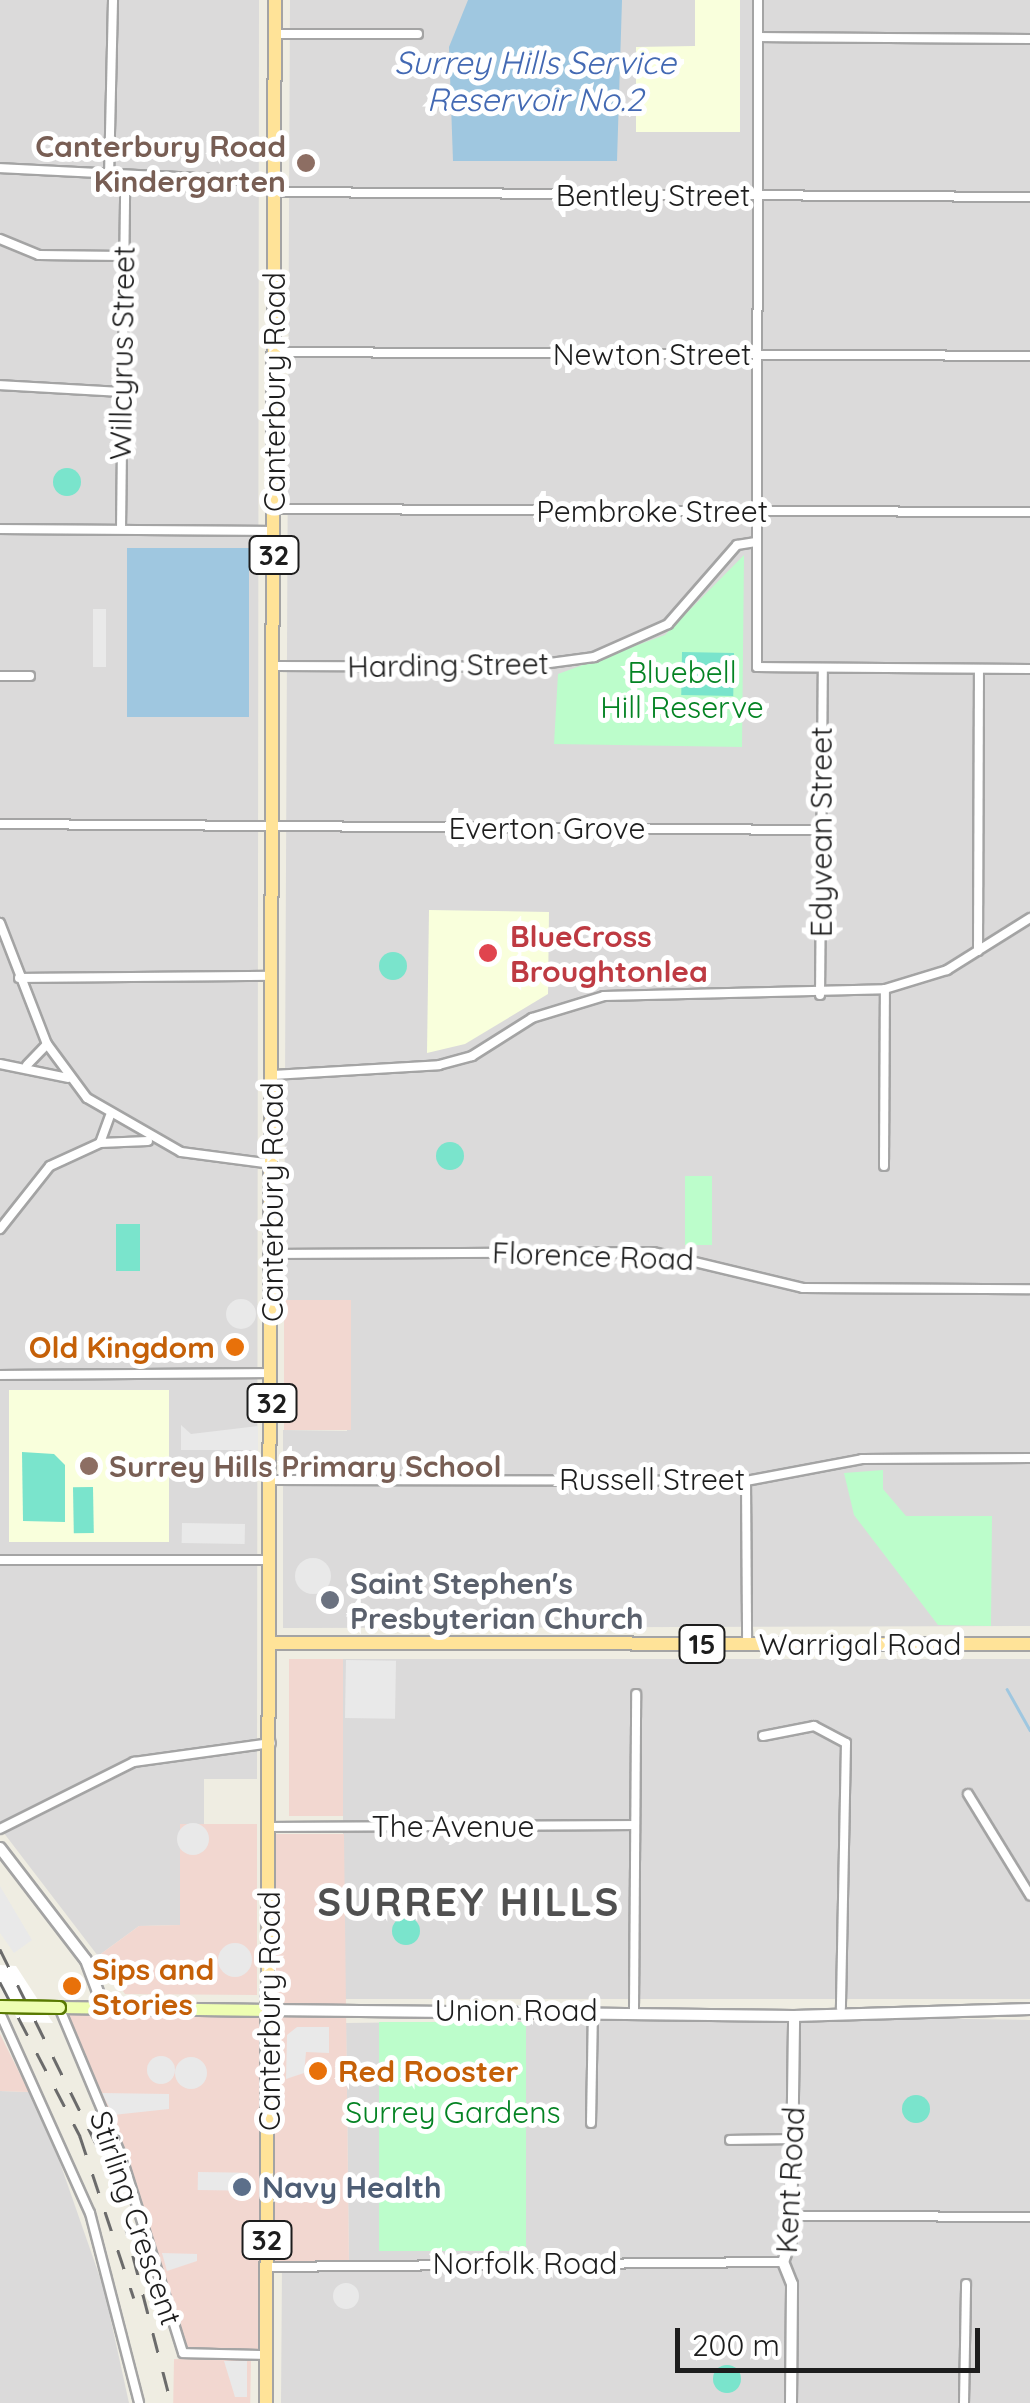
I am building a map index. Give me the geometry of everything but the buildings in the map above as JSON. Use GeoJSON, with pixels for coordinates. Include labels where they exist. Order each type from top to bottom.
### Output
{"type":"FeatureCollection","features":[{"type":"Feature","properties":{"kind":"main road","name":"Canterbury Road"},"geometry":{"type":"LineString","coordinates":[[266,2403],[276,0]]}},
{"type":"Feature","properties":{"kind":"main road","name":"Warrigal Road"},"geometry":{"type":"LineString","coordinates":[[271,1643],[1030,1644]]}},
{"type":"Feature","properties":{"kind":"main road","name":"Union Road"},"geometry":{"type":"LineString","coordinates":[[0,2010],[269,2010]]}},
{"type":"Feature","properties":{"kind":"street"},"geometry":{"type":"LineString","coordinates":[[109,177],[113,0]]}},
{"type":"Feature","properties":{"kind":"street"},"geometry":{"type":"LineString","coordinates":[[758,0],[756,666],[1030,669]]}},
{"type":"Feature","properties":{"kind":"street"},"geometry":{"type":"LineString","coordinates":[[275,34],[418,34]]}},
{"type":"Feature","properties":{"kind":"street"},"geometry":{"type":"LineString","coordinates":[[758,38],[1030,39]]}},
{"type":"Feature","properties":{"kind":"street","name":"Bentley Street"},"geometry":{"type":"LineString","coordinates":[[0,168],[275,187],[1030,197]]}},
{"type":"Feature","properties":{"kind":"street","name":"Willcyrus Street"},"geometry":{"type":"LineString","coordinates":[[121,529],[124,177]]}},
{"type":"Feature","properties":{"kind":"street"},"geometry":{"type":"LineString","coordinates":[[0,239],[39,255],[123,256]]}},
{"type":"Feature","properties":{"kind":"street","name":"Newton Street"},"geometry":{"type":"LineString","coordinates":[[274,352],[1030,356]]}},
{"type":"Feature","properties":{"kind":"street"},"geometry":{"type":"LineString","coordinates":[[0,385],[122,392]]}},
{"type":"Feature","properties":{"kind":"street","name":"Pembroke Street"},"geometry":{"type":"LineString","coordinates":[[274,509],[1030,512]]}},
{"type":"Feature","properties":{"kind":"street"},"geometry":{"type":"LineString","coordinates":[[0,530],[274,531]]}},
{"type":"Feature","properties":{"kind":"street","name":"Harding Street"},"geometry":{"type":"LineString","coordinates":[[274,666],[520,667],[594,657],[668,624],[737,545],[756,542]]}},
{"type":"Feature","properties":{"kind":"street","name":"Edyvean Street"},"geometry":{"type":"LineString","coordinates":[[820,995],[823,668]]}},
{"type":"Feature","properties":{"kind":"street"},"geometry":{"type":"LineString","coordinates":[[978,951],[979,670]]}},
{"type":"Feature","properties":{"kind":"street"},"geometry":{"type":"LineString","coordinates":[[0,676],[30,676]]}},
{"type":"Feature","properties":{"kind":"street","name":"Everton Grove"},"geometry":{"type":"LineString","coordinates":[[0,824],[821,830]]}},
{"type":"Feature","properties":{"kind":"street"},"geometry":{"type":"LineString","coordinates":[[272,1075],[439,1065],[472,1056],[540,1014],[604,996],[820,995],[885,989],[978,951],[1030,918]]}},
{"type":"Feature","properties":{"kind":"street"},"geometry":{"type":"LineString","coordinates":[[0,923],[46,1044],[68,1078],[110,1116],[152,1141]]}},
{"type":"Feature","properties":{"kind":"street"},"geometry":{"type":"LineString","coordinates":[[19,978],[273,976]]}},
{"type":"Feature","properties":{"kind":"street"},"geometry":{"type":"LineString","coordinates":[[884,1166],[885,989]]}},
{"type":"Feature","properties":{"kind":"street"},"geometry":{"type":"LineString","coordinates":[[26,1066],[46,1044]]}},
{"type":"Feature","properties":{"kind":"street"},"geometry":{"type":"LineString","coordinates":[[0,1064],[26,1066],[68,1078]]}},
{"type":"Feature","properties":{"kind":"street"},"geometry":{"type":"LineString","coordinates":[[100,1143],[110,1116]]}},
{"type":"Feature","properties":{"kind":"street"},"geometry":{"type":"LineString","coordinates":[[0,1228],[50,1166],[100,1143],[152,1141],[272,1164]]}},
{"type":"Feature","properties":{"kind":"street","name":"Florence Road"},"geometry":{"type":"LineString","coordinates":[[272,1254],[653,1252],[804,1288],[1030,1290]]}},
{"type":"Feature","properties":{"kind":"street"},"geometry":{"type":"LineString","coordinates":[[0,1375],[272,1373]]}},
{"type":"Feature","properties":{"kind":"street","name":"Russell Street"},"geometry":{"type":"LineString","coordinates":[[271,1480],[746,1481],[862,1459],[1030,1458]]}},
{"type":"Feature","properties":{"kind":"street"},"geometry":{"type":"LineString","coordinates":[[746,1481],[747,1644]]}},
{"type":"Feature","properties":{"kind":"street"},"geometry":{"type":"LineString","coordinates":[[0,1560],[271,1560]]}},
{"type":"Feature","properties":{"kind":"street"},"geometry":{"type":"LineString","coordinates":[[634,2009],[636,1694]]}},
{"type":"Feature","properties":{"kind":"street"},"geometry":{"type":"LineString","coordinates":[[762,1736],[814,1726],[846,1744],[841,2008]]}},
{"type":"Feature","properties":{"kind":"street"},"geometry":{"type":"LineString","coordinates":[[0,1829],[134,1762],[271,1743]]}},
{"type":"Feature","properties":{"kind":"street"},"geometry":{"type":"LineString","coordinates":[[968,1794],[1030,1895]]}},
{"type":"Feature","properties":{"kind":"street","name":"The Avenue"},"geometry":{"type":"LineString","coordinates":[[270,1827],[635,1825]]}},
{"type":"Feature","properties":{"kind":"street"},"geometry":{"type":"LineString","coordinates":[[0,1848],[86,1960],[104,2008]]}},
{"type":"Feature","properties":{"kind":"street","name":"Stirling Crescent"},"geometry":{"type":"LineString","coordinates":[[59,2007],[121,2155],[183,2352],[266,2355]]}},
{"type":"Feature","properties":{"kind":"street","name":"Union Road"},"geometry":{"type":"LineString","coordinates":[[269,2010],[634,2009],[794,2016],[841,2008],[1030,2008]]}},
{"type":"Feature","properties":{"kind":"street"},"geometry":{"type":"LineString","coordinates":[[591,2122],[593,2009]]}},
{"type":"Feature","properties":{"kind":"street"},"geometry":{"type":"LineString","coordinates":[[0,2010],[90,2213],[139,2403]]}},
{"type":"Feature","properties":{"kind":"street","name":"Kent Road"},"geometry":{"type":"LineString","coordinates":[[791,2403],[792,2284],[783,2262],[792,2216],[794,2016]]}},
{"type":"Feature","properties":{"kind":"street"},"geometry":{"type":"LineString","coordinates":[[730,2140],[793,2139]]}},
{"type":"Feature","properties":{"kind":"street"},"geometry":{"type":"LineString","coordinates":[[792,2216],[1030,2217]]}},
{"type":"Feature","properties":{"kind":"street","name":"Norfolk Road"},"geometry":{"type":"LineString","coordinates":[[267,2267],[783,2262]]}},
{"type":"Feature","properties":{"kind":"street"},"geometry":{"type":"LineString","coordinates":[[964,2403],[966,2284]]}},
{"type":"Feature","properties":{"kind":"shaded area"},"geometry":{"type":"Polygon","coordinates":[[[0,0],[259,0],[257,1779],[204,1779],[204,1824],[180,1824],[180,1925],[139,1926],[98,1956],[0,1828],[0,0]]]}},
{"type":"Feature","properties":{"kind":"shaded area"},"geometry":{"type":"Polygon","coordinates":[[[290,0],[1030,0],[1030,1626],[283,1628],[283,1430],[347,1431],[351,1301],[284,1300],[290,0]]]}},
{"type":"Feature","properties":{"kind":"shaded area"},"geometry":{"type":"Polygon","coordinates":[[[695,0],[740,0],[740,132],[636,132],[636,47],[695,46],[695,0]]]}},
{"type":"Feature","properties":{"kind":"shaded area"},"geometry":{"type":"Polygon","coordinates":[[[93,609],[106,609],[106,667],[93,667],[93,609]]]}},
{"type":"Feature","properties":{"kind":"shaded area","name":"BlueCross Broughtonlea"},"geometry":{"type":"Polygon","coordinates":[[[429,910],[549,912],[548,994],[465,1044],[427,1053],[429,910]]]}},
{"type":"Feature","properties":{"kind":"shaded area"},"geometry":{"type":"Polygon","coordinates":[[[241,1299],[252,1303],[256,1314],[252,1325],[241,1329],[230,1325],[226,1314],[230,1303],[241,1299]]]}},
{"type":"Feature","properties":{"kind":"shaded area"},"geometry":{"type":"Polygon","coordinates":[[[284,1300],[351,1300],[351,1430],[284,1430],[284,1300]]]}},
{"type":"Feature","properties":{"kind":"shaded area","name":"Surrey Hills Primary School"},"geometry":{"type":"Polygon","coordinates":[[[9,1390],[169,1390],[169,1542],[9,1542],[9,1390]]]}},
{"type":"Feature","properties":{"kind":"shaded area"},"geometry":{"type":"Polygon","coordinates":[[[181,1425],[191,1434],[258,1426],[258,1450],[181,1450],[181,1425]]]}},
{"type":"Feature","properties":{"kind":"shaded area"},"geometry":{"type":"Polygon","coordinates":[[[182,1523],[245,1524],[245,1544],[182,1543],[182,1523]]]}},
{"type":"Feature","properties":{"kind":"shaded area"},"geometry":{"type":"Polygon","coordinates":[[[313,1558],[325,1564],[331,1576],[325,1588],[313,1594],[301,1588],[295,1576],[301,1564],[313,1558]]]}},
{"type":"Feature","properties":{"kind":"shaded area"},"geometry":{"type":"Polygon","coordinates":[[[289,1659],[343,1659],[343,1816],[289,1816],[289,1659]]]}},
{"type":"Feature","properties":{"kind":"shaded area"},"geometry":{"type":"Polygon","coordinates":[[[343,1659],[1030,1659],[1030,1999],[343,1999],[343,1659]]]}},
{"type":"Feature","properties":{"kind":"shaded area"},"geometry":{"type":"Polygon","coordinates":[[[346,1660],[396,1661],[395,1719],[345,1718],[346,1660]]]}},
{"type":"Feature","properties":{"kind":"shaded area"},"geometry":{"type":"Polygon","coordinates":[[[193,1823],[204,1828],[209,1839],[204,1850],[193,1855],[182,1850],[177,1839],[182,1828],[193,1823]]]}},
{"type":"Feature","properties":{"kind":"shaded area"},"geometry":{"type":"Polygon","coordinates":[[[180,1824],[257,1824],[257,1995],[125,1994],[98,1956],[139,1926],[180,1925],[180,1824]]]}},
{"type":"Feature","properties":{"kind":"shaded area"},"geometry":{"type":"Polygon","coordinates":[[[270,1834],[344,1834],[349,2266],[267,2268],[266,2355],[183,2353],[59,2007],[269,2010],[270,1834]]]}},
{"type":"Feature","properties":{"kind":"shaded area"},"geometry":{"type":"Polygon","coordinates":[[[0,1886],[32,1940],[14,1953],[0,1933],[0,1886]]]}},
{"type":"Feature","properties":{"kind":"shaded area"},"geometry":{"type":"Polygon","coordinates":[[[235,1943],[247,1948],[252,1960],[247,1972],[235,1977],[223,1972],[218,1960],[223,1948],[235,1943]]]}},
{"type":"Feature","properties":{"kind":"shaded area"},"geometry":{"type":"Polygon","coordinates":[[[841,2017],[1030,2020],[1030,2403],[281,2403],[282,2267],[349,2265],[346,2023],[841,2017]]]}},
{"type":"Feature","properties":{"kind":"shaded area"},"geometry":{"type":"Polygon","coordinates":[[[297,2027],[329,2027],[329,2053],[306,2052],[304,2073],[286,2079],[287,2035],[297,2027]]]}},
{"type":"Feature","properties":{"kind":"shaded area"},"geometry":{"type":"Polygon","coordinates":[[[0,2034],[29,2092],[0,2091],[0,2034]]]}},
{"type":"Feature","properties":{"kind":"shaded area"},"geometry":{"type":"Polygon","coordinates":[[[161,2056],[171,2060],[175,2070],[171,2080],[161,2084],[151,2080],[147,2070],[151,2060],[161,2056]]]}},
{"type":"Feature","properties":{"kind":"shaded area"},"geometry":{"type":"Polygon","coordinates":[[[191,2057],[203,2061],[207,2073],[203,2085],[191,2089],[179,2085],[175,2073],[179,2061],[191,2057]]]}},
{"type":"Feature","properties":{"kind":"shaded area"},"geometry":{"type":"Polygon","coordinates":[[[0,2091],[29,2092],[59,2160],[104,2289],[129,2403],[0,2403],[0,2091]]]}},
{"type":"Feature","properties":{"kind":"shaded area"},"geometry":{"type":"Polygon","coordinates":[[[102,2093],[169,2094],[169,2109],[113,2115],[102,2093]]]}},
{"type":"Feature","properties":{"kind":"shaded area"},"geometry":{"type":"Polygon","coordinates":[[[198,2172],[248,2173],[248,2191],[198,2190],[198,2172]]]}},
{"type":"Feature","properties":{"kind":"shaded area"},"geometry":{"type":"Polygon","coordinates":[[[162,2253],[197,2254],[197,2261],[167,2271],[162,2253]]]}},
{"type":"Feature","properties":{"kind":"shaded area"},"geometry":{"type":"Polygon","coordinates":[[[346,2283],[355,2287],[359,2296],[355,2305],[346,2309],[337,2305],[333,2296],[337,2287],[346,2283]]]}},
{"type":"Feature","properties":{"kind":"shaded area"},"geometry":{"type":"Polygon","coordinates":[[[174,2359],[251,2360],[250,2403],[173,2403],[174,2359]]]}},
{"type":"Feature","properties":{"kind":"shaded area"},"geometry":{"type":"Polygon","coordinates":[[[224,2361],[247,2361],[247,2397],[235,2397],[224,2361]]]}},
{"type":"Feature","properties":{"kind":"green space"},"geometry":{"type":"Polygon","coordinates":[[[67,468],[77,472],[81,482],[77,492],[67,496],[57,492],[53,482],[57,472],[67,468]]]}},
{"type":"Feature","properties":{"kind":"green space","name":"Bluebell Hill Reserve"},"geometry":{"type":"Polygon","coordinates":[[[744,555],[742,747],[554,744],[558,674],[665,635],[744,555]]]}},
{"type":"Feature","properties":{"kind":"green space"},"geometry":{"type":"Polygon","coordinates":[[[682,652],[734,653],[733,696],[681,695],[682,652]]]}},
{"type":"Feature","properties":{"kind":"green space"},"geometry":{"type":"Polygon","coordinates":[[[393,952],[403,956],[407,966],[403,976],[393,980],[383,976],[379,966],[383,956],[393,952]]]}},
{"type":"Feature","properties":{"kind":"green space"},"geometry":{"type":"Polygon","coordinates":[[[450,1142],[460,1146],[464,1156],[460,1166],[450,1170],[440,1166],[436,1156],[440,1146],[450,1142]]]}},
{"type":"Feature","properties":{"kind":"green space"},"geometry":{"type":"Polygon","coordinates":[[[685,1176],[712,1176],[712,1245],[685,1245],[685,1176]]]}},
{"type":"Feature","properties":{"kind":"green space"},"geometry":{"type":"Polygon","coordinates":[[[116,1224],[140,1224],[140,1271],[116,1271],[116,1224]]]}},
{"type":"Feature","properties":{"kind":"green space"},"geometry":{"type":"Polygon","coordinates":[[[22,1452],[54,1454],[65,1465],[65,1522],[23,1521],[22,1452]]]}},
{"type":"Feature","properties":{"kind":"green space"},"geometry":{"type":"Polygon","coordinates":[[[883,1470],[883,1489],[906,1516],[992,1516],[991,1626],[938,1625],[854,1515],[844,1473],[883,1470]]]}},
{"type":"Feature","properties":{"kind":"green space"},"geometry":{"type":"Polygon","coordinates":[[[73,1487],[93,1487],[94,1533],[74,1533],[73,1487]]]}},
{"type":"Feature","properties":{"kind":"green space"},"geometry":{"type":"Polygon","coordinates":[[[406,1917],[416,1921],[420,1931],[416,1941],[406,1945],[396,1941],[392,1931],[396,1921],[406,1917]]]}},
{"type":"Feature","properties":{"kind":"green space","name":"Surrey Gardens"},"geometry":{"type":"Polygon","coordinates":[[[379,2022],[526,2022],[526,2251],[379,2251],[379,2022]]]}},
{"type":"Feature","properties":{"kind":"green space"},"geometry":{"type":"Polygon","coordinates":[[[916,2095],[926,2099],[930,2109],[926,2119],[916,2123],[906,2119],[902,2109],[906,2099],[916,2095]]]}},
{"type":"Feature","properties":{"kind":"green space"},"geometry":{"type":"Polygon","coordinates":[[[727,2365],[737,2369],[741,2379],[737,2389],[727,2393],[717,2389],[713,2379],[717,2369],[727,2365]]]}},
{"type":"Feature","properties":{"kind":"water","name":"Surrey Hills Service Reservoir No.2"},"geometry":{"type":"Polygon","coordinates":[[[468,0],[622,0],[617,161],[453,161],[449,47],[468,0]]]}},
{"type":"Feature","properties":{"kind":"water"},"geometry":{"type":"Polygon","coordinates":[[[127,548],[249,548],[249,717],[127,717],[127,548]]]}},
{"type":"Feature","properties":{"kind":"pier"},"geometry":{"type":"Polygon","coordinates":[[[0,1965],[16,1966],[53,2023],[19,2022],[0,1987],[0,1965]]]}},
{"type":"Feature","properties":{"kind":"waterway"},"geometry":{"type":"LineString","coordinates":[[1007,1689],[1030,1730]]}},
{"type":"Feature","properties":{"kind":"railway"},"geometry":{"type":"LineString","coordinates":[[0,1949],[113,2178],[171,2403]]}},
{"type":"Feature","properties":{"kind":"railway"},"geometry":{"type":"LineString","coordinates":[[0,1982],[80,2136],[134,2298]]}},
{"type":"Feature","properties":{"kind":"place","name":"Canterbury Road Kindergarten"},"geometry":{"type":"Point","coordinates":[306,163]}},
{"type":"Feature","properties":{"kind":"place","name":"BlueCross Broughtonlea"},"geometry":{"type":"Point","coordinates":[488,953]}},
{"type":"Feature","properties":{"kind":"place","name":"Old Kingdom"},"geometry":{"type":"Point","coordinates":[235,1347]}},
{"type":"Feature","properties":{"kind":"place","name":"Surrey Hills Primary School"},"geometry":{"type":"Point","coordinates":[89,1466]}},
{"type":"Feature","properties":{"kind":"place","name":"Saint Stephen's Presbyterian Church"},"geometry":{"type":"Point","coordinates":[330,1600]}},
{"type":"Feature","properties":{"kind":"place","name":"Sips and Stories"},"geometry":{"type":"Point","coordinates":[72,1986]}},
{"type":"Feature","properties":{"kind":"place","name":"Red Rooster"},"geometry":{"type":"Point","coordinates":[318,2071]}},
{"type":"Feature","properties":{"kind":"place","name":"Navy Health"},"geometry":{"type":"Point","coordinates":[242,2187]}},
{"type":"Feature","properties":{"kind":"district","name":"SURREY HILLS"},"geometry":{"type":"Point","coordinates":[469,1901]}}]}
